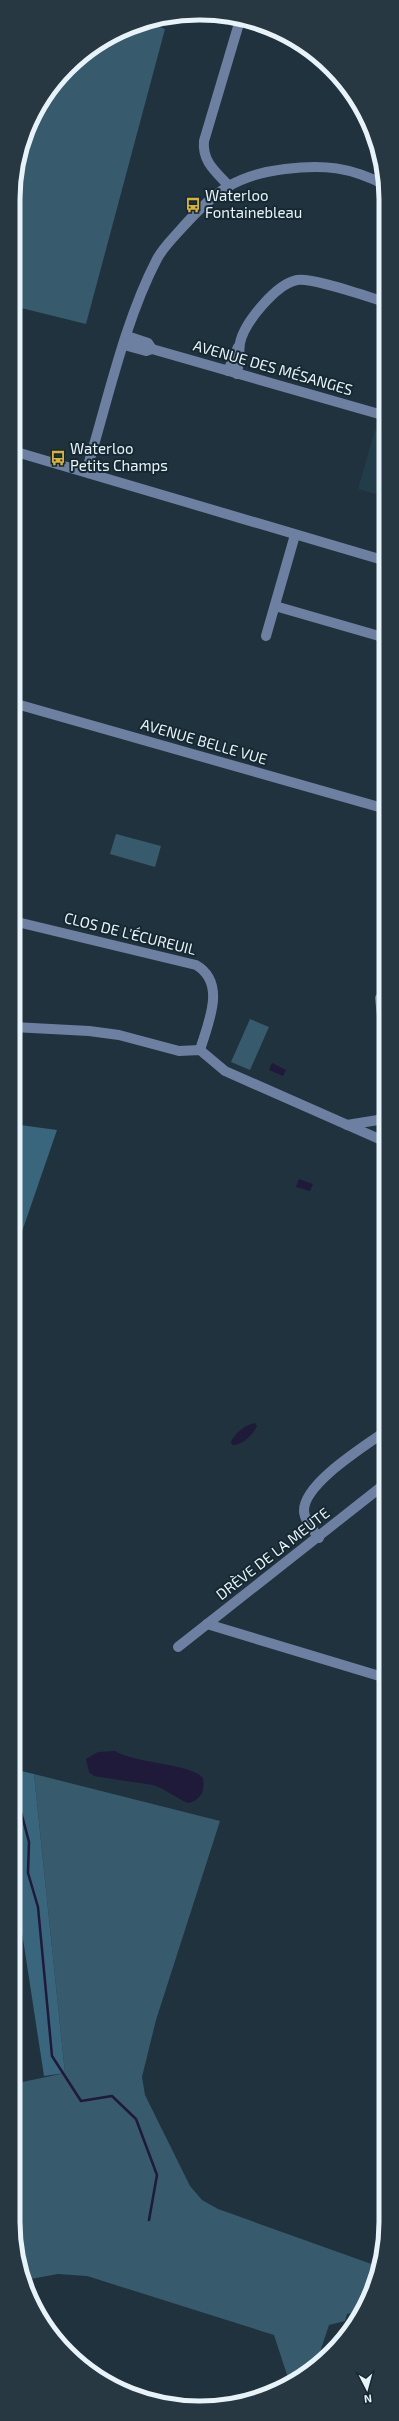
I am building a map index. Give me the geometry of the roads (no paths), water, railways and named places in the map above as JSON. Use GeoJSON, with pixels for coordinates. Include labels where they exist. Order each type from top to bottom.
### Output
{"type":"FeatureCollection","features":[{"type":"Feature","properties":{"kind":"street"},"geometry":{"type":"LineString","coordinates":[[228,185],[210,166],[203,152],[204,141],[239,24]]}},
{"type":"Feature","properties":{"kind":"street"},"geometry":{"type":"LineString","coordinates":[[86,472],[126,340],[157,258],[203,204],[228,185],[261,172],[308,166],[337,167],[362,174],[378,182]]}},
{"type":"Feature","properties":{"kind":"street"},"geometry":{"type":"LineString","coordinates":[[232,372],[247,324],[280,288],[297,280],[313,282],[379,300]]}},
{"type":"Feature","properties":{"kind":"street","name":"AVENUE DES MÉSANGES"},"geometry":{"type":"LineString","coordinates":[[126,340],[146,351],[152,349],[379,414]]}},
{"type":"Feature","properties":{"kind":"street"},"geometry":{"type":"LineString","coordinates":[[20,453],[379,559]]}},
{"type":"Feature","properties":{"kind":"street"},"geometry":{"type":"LineString","coordinates":[[266,636],[295,535]]}},
{"type":"Feature","properties":{"kind":"street"},"geometry":{"type":"LineString","coordinates":[[275,606],[379,636]]}},
{"type":"Feature","properties":{"kind":"street","name":"AVENUE BELLE VUE"},"geometry":{"type":"LineString","coordinates":[[20,705],[379,807]]}},
{"type":"Feature","properties":{"kind":"street","name":"CLOS DE L'ÉCUREUIL"},"geometry":{"type":"LineString","coordinates":[[20,923],[196,965],[204,970],[213,988],[214,999],[200,1050]]}},
{"type":"Feature","properties":{"kind":"street"},"geometry":{"type":"LineString","coordinates":[[20,1027],[89,1031],[142,1040],[179,1051],[200,1050],[225,1071],[379,1139]]}},
{"type":"Feature","properties":{"kind":"street"},"geometry":{"type":"LineString","coordinates":[[347,1125],[379,1119]]}},
{"type":"Feature","properties":{"kind":"street"},"geometry":{"type":"LineString","coordinates":[[319,1538],[305,1517],[305,1504],[308,1495],[337,1467],[379,1436]]}},
{"type":"Feature","properties":{"kind":"street","name":"DRÈVE DE LA MEUTE"},"geometry":{"type":"LineString","coordinates":[[178,1647],[319,1538],[379,1489]]}},
{"type":"Feature","properties":{"kind":"street"},"geometry":{"type":"LineString","coordinates":[[207,1624],[379,1676]]}},
{"type":"Feature","properties":{"kind":"waterway"},"geometry":{"type":"LineString","coordinates":[[20,1808],[29,1842],[28,1873],[38,1907],[52,2056],[81,2101],[112,2096],[136,2119],[157,2175],[149,2220]]}},
{"type":"Feature","properties":{"kind":"place","name":"Waterloo Fontainebleau"},"geometry":{"type":"Point","coordinates":[193,205]}},
{"type":"Feature","properties":{"kind":"place","name":"Waterloo Petits Champs"},"geometry":{"type":"Point","coordinates":[58,458]}}]}
